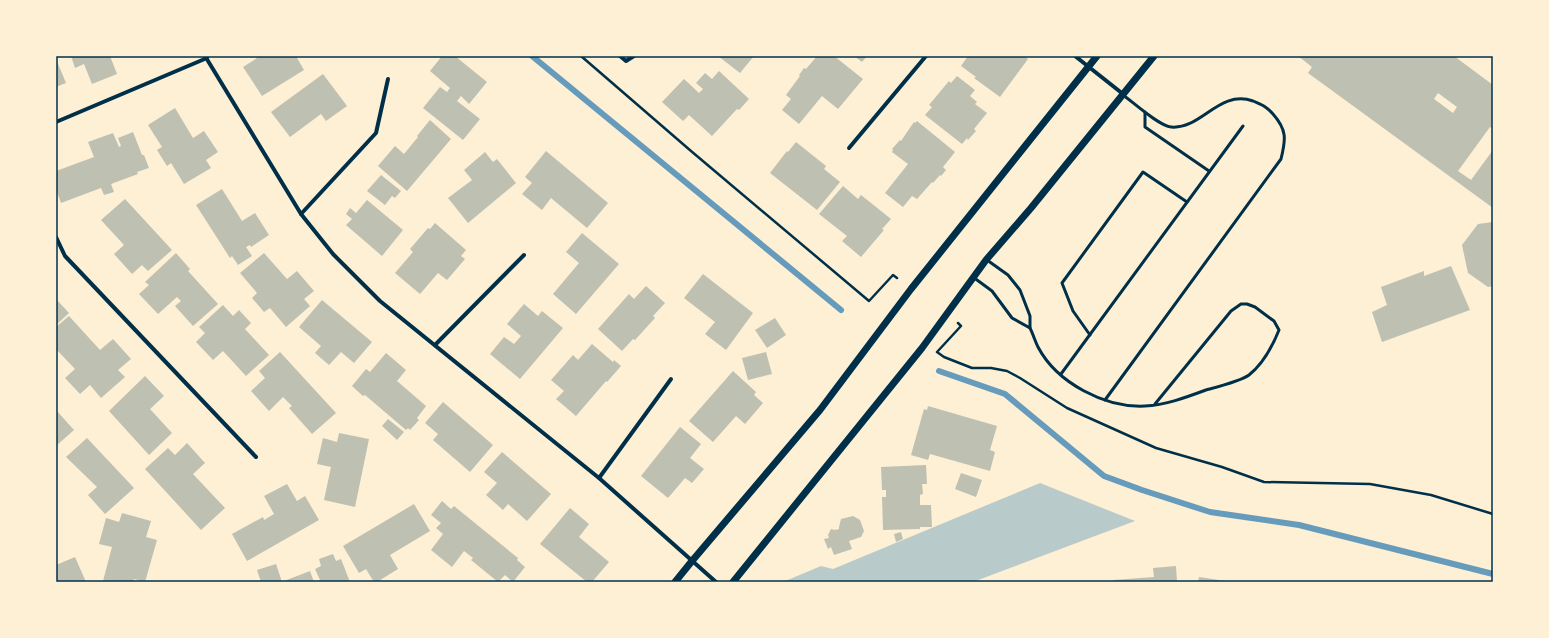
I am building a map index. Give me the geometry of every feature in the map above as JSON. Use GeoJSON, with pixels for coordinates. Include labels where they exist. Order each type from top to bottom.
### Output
{"type":"FeatureCollection","features":[{"type":"Feature","properties":{"kind":"street"},"geometry":{"type":"LineString","coordinates":[[620,56],[626,61],[634,56]]}},
{"type":"Feature","properties":{"kind":"street"},"geometry":{"type":"LineString","coordinates":[[849,148],[926,56]]}},
{"type":"Feature","properties":{"kind":"street"},"geometry":{"type":"LineString","coordinates":[[1075,56],[1123,94]]}},
{"type":"Feature","properties":{"kind":"street"},"geometry":{"type":"LineString","coordinates":[[676,582],[692,561],[820,410],[911,289],[1097,56]]}},
{"type":"Feature","properties":{"kind":"street"},"geometry":{"type":"LineString","coordinates":[[732,582],[922,348],[986,260],[1031,208],[1154,56]]}},
{"type":"Feature","properties":{"kind":"street"},"geometry":{"type":"LineString","coordinates":[[56,122],[206,57],[301,214],[333,254],[380,301],[599,478],[716,582]]}},
{"type":"Feature","properties":{"kind":"street"},"geometry":{"type":"LineString","coordinates":[[301,214],[376,133],[388,79]]}},
{"type":"Feature","properties":{"kind":"street"},"geometry":{"type":"LineString","coordinates":[[56,238],[65,256],[256,457]]}},
{"type":"Feature","properties":{"kind":"street"},"geometry":{"type":"LineString","coordinates":[[435,346],[524,255]]}},
{"type":"Feature","properties":{"kind":"street"},"geometry":{"type":"LineString","coordinates":[[599,478],[671,379]]}},
{"type":"Feature","properties":{"kind":"lane"},"geometry":{"type":"LineString","coordinates":[[1105,400],[1281,159],[1285,143],[1282,124],[1266,106],[1243,98],[1223,102],[1188,125],[1170,127],[1145,112],[1123,94]]}},
{"type":"Feature","properties":{"kind":"lane"},"geometry":{"type":"LineString","coordinates":[[1145,112],[1145,127],[1209,171]]}},
{"type":"Feature","properties":{"kind":"lane"},"geometry":{"type":"LineString","coordinates":[[1061,374],[1243,126]]}},
{"type":"Feature","properties":{"kind":"lane"},"geometry":{"type":"LineString","coordinates":[[1090,335],[1073,311],[1062,283],[1143,172],[1187,202]]}},
{"type":"Feature","properties":{"kind":"lane"},"geometry":{"type":"LineString","coordinates":[[986,260],[1008,275],[1020,290],[1030,316],[1030,328],[1038,348],[1051,365],[1069,382],[1095,397],[1114,403],[1145,406],[1178,400],[1248,375],[1263,360],[1276,339],[1279,330],[1274,321],[1255,307],[1248,304],[1241,304],[1230,311],[1155,404]]}},
{"type":"Feature","properties":{"kind":"lane"},"geometry":{"type":"LineString","coordinates":[[973,277],[992,291],[1012,318],[1030,328]]}},
{"type":"Feature","properties":{"kind":"path"},"geometry":{"type":"LineString","coordinates":[[581,56],[696,156],[869,301],[893,275],[897,278]]}},
{"type":"Feature","properties":{"kind":"path"},"geometry":{"type":"LineString","coordinates":[[958,323],[961,326],[937,352],[944,358],[972,368],[991,368],[1007,371],[1067,408],[1156,448],[1222,467],[1264,482],[1370,484],[1431,495],[1493,514]]}},
{"type":"Feature","properties":{"kind":"shaded area"},"geometry":{"type":"Polygon","coordinates":[[[1040,483],[1135,521],[973,582],[783,582],[821,566],[833,569],[1040,483]]]}},
{"type":"Feature","properties":{"kind":"building"},"geometry":{"type":"Polygon","coordinates":[[[71,56],[110,56],[117,74],[92,84],[84,64],[75,68],[71,56]]]}},
{"type":"Feature","properties":{"kind":"building"},"geometry":{"type":"Polygon","coordinates":[[[255,56],[296,56],[304,70],[262,96],[243,67],[257,58],[255,56]]]}},
{"type":"Feature","properties":{"kind":"building"},"geometry":{"type":"Polygon","coordinates":[[[442,56],[455,56],[487,82],[469,104],[461,96],[457,101],[480,119],[463,140],[423,108],[440,87],[447,92],[450,88],[430,71],[442,56]]]}},
{"type":"Feature","properties":{"kind":"building"},"geometry":{"type":"Polygon","coordinates":[[[718,56],[754,56],[740,73],[718,56]]]}},
{"type":"Feature","properties":{"kind":"building"},"geometry":{"type":"Polygon","coordinates":[[[817,56],[834,56],[863,79],[838,109],[822,96],[799,124],[782,110],[791,99],[786,95],[804,68],[806,69],[817,56]]]}},
{"type":"Feature","properties":{"kind":"building"},"geometry":{"type":"Polygon","coordinates":[[[854,56],[867,56],[862,62],[854,56]]]}},
{"type":"Feature","properties":{"kind":"building"},"geometry":{"type":"Polygon","coordinates":[[[968,56],[1024,56],[1028,59],[1000,97],[974,78],[976,77],[961,66],[968,56]]]}},
{"type":"Feature","properties":{"kind":"building"},"geometry":{"type":"Polygon","coordinates":[[[1298,56],[1454,56],[1493,85],[1493,129],[1490,127],[1458,171],[1471,180],[1493,150],[1493,208],[1308,73],[1312,67],[1298,56]],[[1438,93],[1434,99],[1453,113],[1457,107],[1438,93]]]}},
{"type":"Feature","properties":{"kind":"building"},"geometry":{"type":"Polygon","coordinates":[[[56,59],[66,83],[56,87],[56,59]]]}},
{"type":"Feature","properties":{"kind":"building"},"geometry":{"type":"Polygon","coordinates":[[[719,71],[749,99],[739,110],[737,109],[712,136],[689,115],[683,121],[662,102],[684,79],[699,93],[703,89],[696,83],[705,73],[712,79],[719,71]]]}},
{"type":"Feature","properties":{"kind":"building"},"geometry":{"type":"Polygon","coordinates":[[[323,74],[347,106],[326,121],[321,114],[290,137],[271,112],[323,74]]]}},
{"type":"Feature","properties":{"kind":"building"},"geometry":{"type":"Polygon","coordinates":[[[957,76],[975,90],[970,96],[977,102],[975,104],[987,113],[974,129],[976,131],[962,144],[925,115],[932,107],[929,105],[949,81],[951,83],[957,76]]]}},
{"type":"Feature","properties":{"kind":"building"},"geometry":{"type":"Polygon","coordinates":[[[175,108],[193,138],[204,131],[218,152],[206,160],[211,168],[184,184],[171,163],[167,166],[157,150],[162,147],[148,125],[175,108]]]}},
{"type":"Feature","properties":{"kind":"building"},"geometry":{"type":"Polygon","coordinates":[[[430,120],[451,139],[407,191],[378,166],[395,146],[404,154],[430,120]]]}},
{"type":"Feature","properties":{"kind":"building"},"geometry":{"type":"Polygon","coordinates":[[[917,121],[955,152],[943,167],[946,170],[941,176],[940,175],[933,183],[932,182],[917,199],[912,196],[903,207],[885,193],[908,164],[892,152],[892,149],[900,140],[901,141],[914,122],[915,123],[917,121]]]}},
{"type":"Feature","properties":{"kind":"building"},"geometry":{"type":"Polygon","coordinates":[[[133,132],[149,168],[137,172],[138,174],[111,184],[114,192],[104,195],[101,188],[61,203],[56,189],[56,171],[94,157],[88,142],[113,133],[119,147],[121,146],[118,138],[133,132]]]}},
{"type":"Feature","properties":{"kind":"building"},"geometry":{"type":"Polygon","coordinates":[[[796,142],[826,166],[824,169],[840,182],[817,210],[770,173],[796,142]]]}},
{"type":"Feature","properties":{"kind":"building"},"geometry":{"type":"Polygon","coordinates":[[[546,151],[608,203],[587,228],[551,198],[542,210],[522,194],[532,183],[525,177],[546,151]]]}},
{"type":"Feature","properties":{"kind":"building"},"geometry":{"type":"Polygon","coordinates":[[[485,152],[493,162],[497,159],[516,183],[468,223],[448,198],[472,180],[464,170],[485,152]]]}},
{"type":"Feature","properties":{"kind":"building"},"geometry":{"type":"Polygon","coordinates":[[[381,175],[401,191],[395,198],[392,196],[385,205],[367,191],[381,175]]]}},
{"type":"Feature","properties":{"kind":"building"},"geometry":{"type":"Polygon","coordinates":[[[843,186],[858,199],[861,195],[891,219],[882,229],[884,230],[861,257],[842,241],[847,236],[819,214],[843,186]]]}},
{"type":"Feature","properties":{"kind":"building"},"geometry":{"type":"Polygon","coordinates":[[[222,189],[242,221],[255,213],[269,235],[251,247],[250,245],[246,247],[252,256],[238,265],[232,256],[230,258],[196,205],[222,189]]]}},
{"type":"Feature","properties":{"kind":"building"},"geometry":{"type":"Polygon","coordinates":[[[125,199],[172,250],[148,271],[142,265],[132,274],[114,254],[124,245],[101,220],[125,199]]]}},
{"type":"Feature","properties":{"kind":"building"},"geometry":{"type":"Polygon","coordinates":[[[367,200],[403,230],[382,256],[346,225],[352,219],[346,214],[350,208],[356,213],[367,200]]]}},
{"type":"Feature","properties":{"kind":"building"},"geometry":{"type":"Polygon","coordinates":[[[1493,222],[1493,286],[1488,287],[1468,273],[1462,245],[1478,224],[1493,222]]]}},
{"type":"Feature","properties":{"kind":"building"},"geometry":{"type":"Polygon","coordinates":[[[435,223],[466,250],[461,256],[465,259],[447,280],[438,273],[420,294],[395,273],[413,252],[410,249],[428,228],[430,229],[435,223]]]}},
{"type":"Feature","properties":{"kind":"building"},"geometry":{"type":"Polygon","coordinates":[[[582,233],[619,264],[576,314],[553,294],[579,263],[566,252],[582,233]]]}},
{"type":"Feature","properties":{"kind":"building"},"geometry":{"type":"Polygon","coordinates":[[[176,253],[190,269],[188,271],[218,304],[193,326],[175,306],[181,301],[177,297],[158,314],[139,294],[149,285],[145,282],[176,253]]]}},
{"type":"Feature","properties":{"kind":"building"},"geometry":{"type":"Polygon","coordinates":[[[264,253],[287,279],[297,271],[314,291],[304,299],[310,306],[286,327],[270,308],[264,312],[252,298],[257,293],[240,273],[264,253]]]}},
{"type":"Feature","properties":{"kind":"building"},"geometry":{"type":"Polygon","coordinates":[[[1451,266],[1470,310],[1382,342],[1372,312],[1387,305],[1381,287],[1424,271],[1424,276],[1451,266]]]}},
{"type":"Feature","properties":{"kind":"building"},"geometry":{"type":"Polygon","coordinates":[[[703,274],[753,313],[726,350],[705,334],[715,322],[684,298],[703,274]]]}},
{"type":"Feature","properties":{"kind":"building"},"geometry":{"type":"Polygon","coordinates":[[[646,286],[665,303],[653,316],[655,318],[635,340],[633,339],[622,351],[598,329],[629,294],[634,299],[646,286]]]}},
{"type":"Feature","properties":{"kind":"building"},"geometry":{"type":"Polygon","coordinates":[[[56,299],[69,313],[56,325],[56,299]]]}},
{"type":"Feature","properties":{"kind":"building"},"geometry":{"type":"Polygon","coordinates":[[[322,300],[372,342],[354,363],[341,352],[329,365],[315,353],[321,346],[299,327],[322,300]]]}},
{"type":"Feature","properties":{"kind":"building"},"geometry":{"type":"Polygon","coordinates":[[[524,304],[538,316],[542,311],[563,328],[520,379],[490,354],[504,337],[514,344],[521,336],[507,324],[524,304]]]}},
{"type":"Feature","properties":{"kind":"building"},"geometry":{"type":"Polygon","coordinates":[[[223,305],[233,316],[239,310],[251,323],[245,329],[269,355],[246,376],[223,351],[213,360],[196,342],[205,333],[199,327],[223,305]]]}},
{"type":"Feature","properties":{"kind":"building"},"geometry":{"type":"Polygon","coordinates":[[[69,316],[100,350],[113,339],[131,359],[118,370],[125,377],[101,398],[90,385],[80,394],[65,378],[75,369],[56,349],[56,327],[69,316]]]}},
{"type":"Feature","properties":{"kind":"building"},"geometry":{"type":"Polygon","coordinates":[[[775,318],[786,335],[767,348],[755,330],[775,318]]]}},
{"type":"Feature","properties":{"kind":"building"},"geometry":{"type":"Polygon","coordinates":[[[592,344],[613,362],[614,360],[621,366],[576,416],[556,399],[564,391],[551,380],[573,355],[578,360],[592,344]]]}},
{"type":"Feature","properties":{"kind":"building"},"geometry":{"type":"Polygon","coordinates":[[[280,352],[336,413],[312,434],[289,408],[292,406],[283,397],[269,411],[251,391],[265,378],[259,371],[280,352]]]}},
{"type":"Feature","properties":{"kind":"building"},"geometry":{"type":"Polygon","coordinates":[[[766,352],[772,374],[748,380],[742,358],[766,352]]]}},
{"type":"Feature","properties":{"kind":"building"},"geometry":{"type":"Polygon","coordinates":[[[386,353],[406,370],[397,381],[426,406],[417,418],[419,420],[410,430],[408,428],[406,430],[365,395],[363,396],[352,386],[366,369],[370,372],[386,353]]]}},
{"type":"Feature","properties":{"kind":"building"},"geometry":{"type":"Polygon","coordinates":[[[733,371],[756,392],[754,395],[763,403],[745,424],[736,416],[713,442],[689,421],[733,371]]]}},
{"type":"Feature","properties":{"kind":"building"},"geometry":{"type":"Polygon","coordinates":[[[145,376],[164,396],[150,409],[172,433],[149,455],[109,411],[145,376]]]}},
{"type":"Feature","properties":{"kind":"building"},"geometry":{"type":"Polygon","coordinates":[[[443,402],[493,445],[470,472],[433,440],[438,434],[425,423],[443,402]]]}},
{"type":"Feature","properties":{"kind":"building"},"geometry":{"type":"Polygon","coordinates":[[[928,406],[997,426],[990,450],[995,452],[990,471],[930,454],[928,460],[911,455],[924,409],[927,410],[928,406]]]}},
{"type":"Feature","properties":{"kind":"building"},"geometry":{"type":"Polygon","coordinates":[[[56,410],[74,430],[56,446],[56,410]]]}},
{"type":"Feature","properties":{"kind":"building"},"geometry":{"type":"Polygon","coordinates":[[[388,419],[404,432],[397,440],[382,426],[388,419]]]}},
{"type":"Feature","properties":{"kind":"building"},"geometry":{"type":"Polygon","coordinates":[[[680,427],[701,444],[690,458],[704,469],[692,483],[685,478],[668,498],[641,476],[680,427]]]}},
{"type":"Feature","properties":{"kind":"building"},"geometry":{"type":"Polygon","coordinates":[[[339,433],[369,439],[355,507],[324,500],[331,467],[317,464],[323,438],[337,442],[339,433]]]}},
{"type":"Feature","properties":{"kind":"building"},"geometry":{"type":"Polygon","coordinates":[[[87,438],[134,488],[105,514],[88,495],[97,487],[66,457],[87,438]]]}},
{"type":"Feature","properties":{"kind":"building"},"geometry":{"type":"Polygon","coordinates":[[[187,443],[205,463],[193,474],[225,508],[201,530],[145,469],[168,448],[175,455],[187,443]]]}},
{"type":"Feature","properties":{"kind":"building"},"geometry":{"type":"Polygon","coordinates":[[[502,452],[551,494],[527,521],[508,504],[503,510],[486,495],[497,483],[484,472],[502,452]]]}},
{"type":"Feature","properties":{"kind":"building"},"geometry":{"type":"Polygon","coordinates":[[[926,465],[927,484],[922,484],[923,494],[920,495],[920,505],[931,505],[932,527],[920,527],[920,529],[883,530],[882,497],[886,497],[886,490],[882,490],[881,467],[926,465]]]}},
{"type":"Feature","properties":{"kind":"building"},"geometry":{"type":"Polygon","coordinates":[[[961,473],[982,480],[976,497],[955,489],[961,473]]]}},
{"type":"Feature","properties":{"kind":"building"},"geometry":{"type":"Polygon","coordinates":[[[287,484],[297,501],[305,496],[319,520],[247,561],[232,534],[263,517],[264,520],[274,514],[264,496],[287,484]]]}},
{"type":"Feature","properties":{"kind":"building"},"geometry":{"type":"Polygon","coordinates":[[[442,501],[451,509],[454,506],[518,558],[517,560],[525,567],[513,582],[505,575],[498,582],[471,560],[473,558],[464,551],[452,567],[431,550],[443,534],[436,528],[441,523],[431,515],[442,501]]]}},
{"type":"Feature","properties":{"kind":"building"},"geometry":{"type":"Polygon","coordinates":[[[414,504],[430,531],[390,555],[398,569],[377,582],[374,582],[366,569],[359,573],[343,546],[414,504]]]}},
{"type":"Feature","properties":{"kind":"building"},"geometry":{"type":"Polygon","coordinates":[[[570,508],[589,524],[579,537],[609,562],[592,582],[587,582],[540,544],[570,508]]]}},
{"type":"Feature","properties":{"kind":"building"},"geometry":{"type":"Polygon","coordinates":[[[122,513],[151,521],[146,537],[157,540],[145,582],[134,579],[133,582],[103,581],[112,547],[99,544],[106,518],[119,522],[122,513]]]}},
{"type":"Feature","properties":{"kind":"building"},"geometry":{"type":"Polygon","coordinates":[[[853,516],[860,520],[864,531],[861,537],[849,541],[852,549],[834,555],[831,547],[828,549],[824,539],[829,538],[828,535],[831,529],[839,529],[841,519],[853,516]]]}},
{"type":"Feature","properties":{"kind":"building"},"geometry":{"type":"Polygon","coordinates":[[[901,532],[903,539],[896,542],[894,534],[901,532]]]}},
{"type":"Feature","properties":{"kind":"building"},"geometry":{"type":"Polygon","coordinates":[[[333,554],[336,561],[341,559],[350,582],[315,582],[320,580],[315,569],[321,566],[319,559],[333,554]]]}},
{"type":"Feature","properties":{"kind":"building"},"geometry":{"type":"Polygon","coordinates":[[[75,557],[86,582],[56,582],[56,565],[75,557]]]}},
{"type":"Feature","properties":{"kind":"building"},"geometry":{"type":"Polygon","coordinates":[[[276,564],[282,582],[261,582],[257,570],[276,564]]]}},
{"type":"Feature","properties":{"kind":"building"},"geometry":{"type":"Polygon","coordinates":[[[1176,566],[1177,582],[1113,582],[1113,580],[1154,577],[1153,568],[1176,566]]]}},
{"type":"Feature","properties":{"kind":"building"},"geometry":{"type":"Polygon","coordinates":[[[310,571],[314,582],[284,581],[310,571]]]}},
{"type":"Feature","properties":{"kind":"building"},"geometry":{"type":"Polygon","coordinates":[[[1199,577],[1226,581],[1226,582],[1198,582],[1199,577]]]}},
{"type":"Feature","properties":{"kind":"waterway"},"geometry":{"type":"LineString","coordinates":[[532,56],[841,310]]}},
{"type":"Feature","properties":{"kind":"waterway"},"geometry":{"type":"LineString","coordinates":[[939,371],[1005,394],[1104,476],[1142,490],[1210,512],[1299,525],[1493,574]]}}]}
